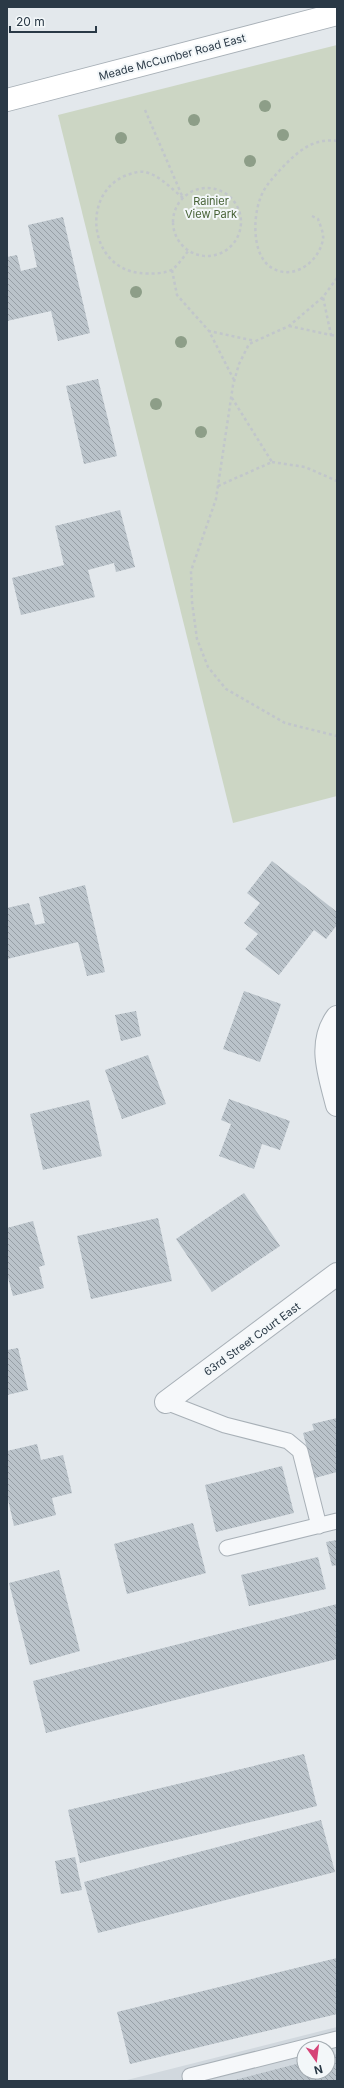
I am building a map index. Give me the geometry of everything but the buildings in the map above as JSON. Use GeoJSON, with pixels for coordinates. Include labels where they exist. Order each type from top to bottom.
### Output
{"type":"FeatureCollection","features":[{"type":"Feature","properties":{"kind":"street","name":"Meade McCumber Road East"},"geometry":{"type":"LineString","coordinates":[[7,100],[337,14]]}},
{"type":"Feature","properties":{"kind":"street"},"geometry":{"type":"LineString","coordinates":[[337,1017],[328,1037],[326,1059],[337,1105]]}},
{"type":"Feature","properties":{"kind":"street","name":"63rd Street Court East"},"geometry":{"type":"LineString","coordinates":[[166,1402],[337,1274]]}},
{"type":"Feature","properties":{"kind":"lane"},"geometry":{"type":"LineString","coordinates":[[166,1402],[225,1425],[288,1441],[300,1451],[319,1526]]}},
{"type":"Feature","properties":{"kind":"lane"},"geometry":{"type":"LineString","coordinates":[[227,1548],[337,1521]]}},
{"type":"Feature","properties":{"kind":"lane"},"geometry":{"type":"LineString","coordinates":[[191,2081],[190,2076],[337,2039]]}},
{"type":"Feature","properties":{"kind":"path"},"geometry":{"type":"LineString","coordinates":[[145,110],[184,198]]}},
{"type":"Feature","properties":{"kind":"path"},"geometry":{"type":"LineString","coordinates":[[312,216],[318,219],[324,238],[316,258],[299,270],[280,272],[270,267],[265,262],[259,250],[256,227],[259,200],[266,186],[292,158],[305,147],[317,142],[328,140],[337,141]]}},
{"type":"Feature","properties":{"kind":"path"},"geometry":{"type":"LineString","coordinates":[[184,198],[158,178],[145,172],[133,173],[117,180],[105,192],[97,207],[95,217],[96,232],[101,247],[106,255],[115,263],[127,270],[142,274],[172,270],[189,250]]}},
{"type":"Feature","properties":{"kind":"path"},"geometry":{"type":"LineString","coordinates":[[203,188],[216,189],[228,195],[237,206],[240,218],[239,232],[233,243],[223,252],[210,256],[197,255],[185,248],[177,238],[172,225],[174,212],[184,198],[190,192],[203,188]]}},
{"type":"Feature","properties":{"kind":"path"},"geometry":{"type":"LineString","coordinates":[[172,270],[177,294],[209,331],[235,381]]}},
{"type":"Feature","properties":{"kind":"path"},"geometry":{"type":"LineString","coordinates":[[337,278],[323,297],[289,326],[249,344],[239,364],[231,398],[216,499],[191,571],[192,602],[197,639],[208,667],[226,689],[286,723],[337,736]]}},
{"type":"Feature","properties":{"kind":"path"},"geometry":{"type":"LineString","coordinates":[[323,297],[331,335]]}},
{"type":"Feature","properties":{"kind":"path"},"geometry":{"type":"LineString","coordinates":[[289,326],[337,336]]}},
{"type":"Feature","properties":{"kind":"path"},"geometry":{"type":"LineString","coordinates":[[209,331],[255,341]]}},
{"type":"Feature","properties":{"kind":"path"},"geometry":{"type":"LineString","coordinates":[[231,398],[272,462]]}},
{"type":"Feature","properties":{"kind":"path"},"geometry":{"type":"LineString","coordinates":[[218,486],[272,462],[305,467],[337,481]]}},
{"type":"Feature","properties":{"kind":"shaded area"},"geometry":{"type":"Polygon","coordinates":[[[337,2027],[337,2081],[123,2081],[337,2027]]]}},
{"type":"Feature","properties":{"kind":"green space","name":"Rainier View Park"},"geometry":{"type":"Polygon","coordinates":[[[337,45],[337,796],[233,823],[58,115],[337,45]]]}}]}
